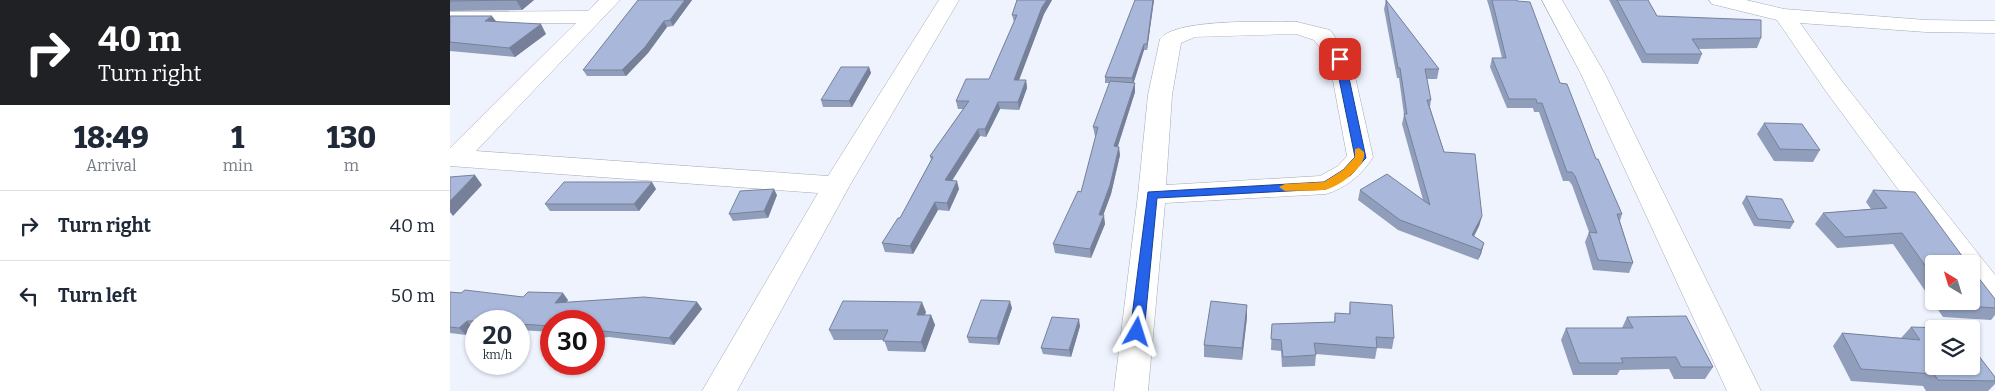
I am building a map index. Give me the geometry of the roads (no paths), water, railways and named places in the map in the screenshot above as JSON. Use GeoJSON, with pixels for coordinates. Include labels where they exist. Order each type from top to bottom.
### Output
{"type":"FeatureCollection","features":[{"type":"Feature","properties":{"kind":"street"},"geometry":{"type":"LineString","coordinates":[[452,158],[610,0]]}},
{"type":"Feature","properties":{"kind":"street"},"geometry":{"type":"LineString","coordinates":[[719,391],[836,185],[949,0]]}},
{"type":"Feature","properties":{"kind":"street"},"geometry":{"type":"LineString","coordinates":[[1552,0],[1593,74],[1744,391]]}},
{"type":"Feature","properties":{"kind":"street"},"geometry":{"type":"LineString","coordinates":[[1719,0],[1784,15],[1926,26],[1995,27]]}},
{"type":"Feature","properties":{"kind":"street"},"geometry":{"type":"LineString","coordinates":[[1784,15],[1833,85],[1962,255]]}},
{"type":"Feature","properties":{"kind":"street"},"geometry":{"type":"LineString","coordinates":[[450,18],[594,17]]}},
{"type":"Feature","properties":{"kind":"street"},"geometry":{"type":"LineString","coordinates":[[1131,391],[1152,195],[1160,95],[1170,39],[1192,31],[1297,28],[1322,35],[1332,46],[1340,59],[1360,158],[1347,172],[1326,185],[1152,195]]}},
{"type":"Feature","properties":{"kind":"street"},"geometry":{"type":"LineString","coordinates":[[452,158],[836,185]]}},
{"type":"Feature","properties":{"kind":"street"},"geometry":{"type":"LineString","coordinates":[[1980,278],[1995,297]]}}]}
